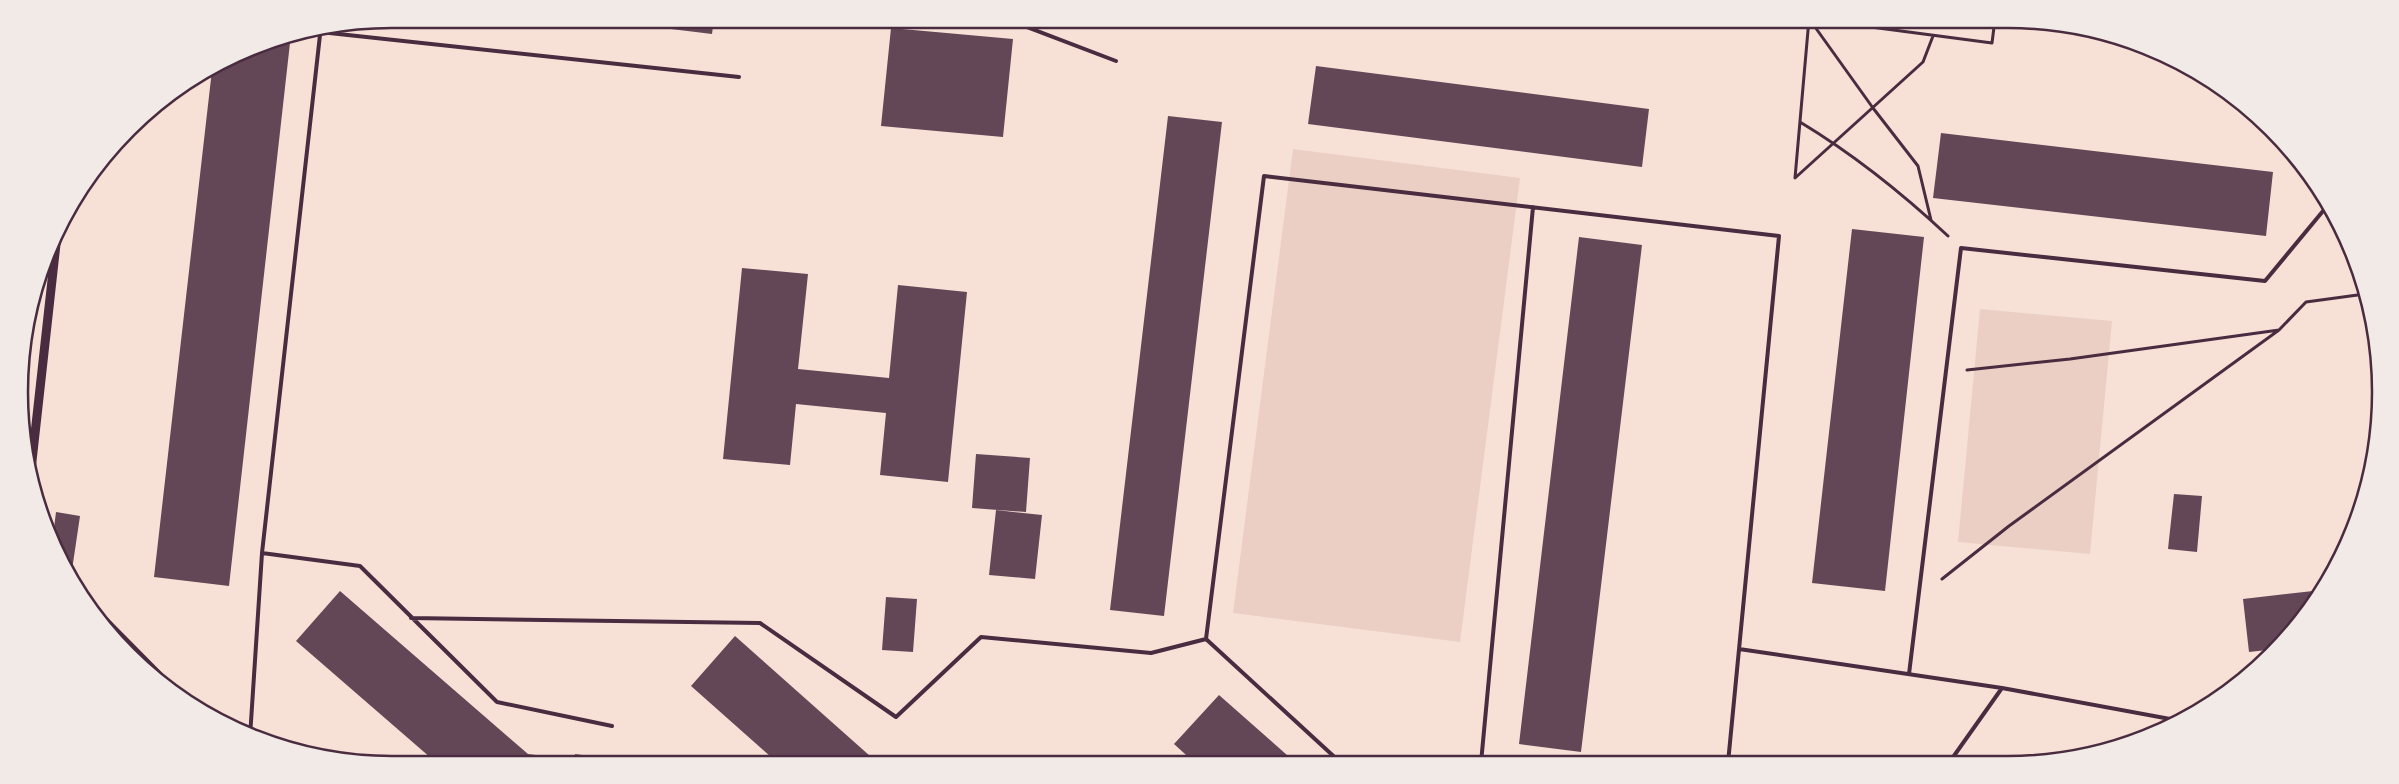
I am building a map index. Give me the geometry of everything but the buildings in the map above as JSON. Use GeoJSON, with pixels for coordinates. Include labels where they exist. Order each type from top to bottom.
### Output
{"type":"FeatureCollection","features":[{"type":"Feature","properties":{"kind":"street"},"geometry":{"type":"LineString","coordinates":[[33,452],[55,253]]}},
{"type":"Feature","properties":{"kind":"lane"},"geometry":{"type":"LineString","coordinates":[[1030,28],[1116,61]]}},
{"type":"Feature","properties":{"kind":"lane"},"geometry":{"type":"LineString","coordinates":[[331,33],[739,78]]}},
{"type":"Feature","properties":{"kind":"lane"},"geometry":{"type":"LineString","coordinates":[[251,728],[262,553],[320,35]]}},
{"type":"Feature","properties":{"kind":"lane"},"geometry":{"type":"LineString","coordinates":[[1206,639],[1264,176],[1779,236],[1729,756]]}},
{"type":"Feature","properties":{"kind":"lane"},"geometry":{"type":"LineString","coordinates":[[1481,756],[1533,207]]}},
{"type":"Feature","properties":{"kind":"lane"},"geometry":{"type":"LineString","coordinates":[[1909,674],[1961,248],[2265,281],[2323,211]]}},
{"type":"Feature","properties":{"kind":"lane"},"geometry":{"type":"LineString","coordinates":[[262,553],[360,566],[497,702],[612,726]]}},
{"type":"Feature","properties":{"kind":"lane"},"geometry":{"type":"LineString","coordinates":[[411,618],[760,623],[896,717],[981,637],[1152,653],[1206,639]]}},
{"type":"Feature","properties":{"kind":"lane"},"geometry":{"type":"LineString","coordinates":[[1206,639],[1333,756]]}},
{"type":"Feature","properties":{"kind":"lane"},"geometry":{"type":"LineString","coordinates":[[1739,649],[2002,688],[2170,718]]}},
{"type":"Feature","properties":{"kind":"lane"},"geometry":{"type":"LineString","coordinates":[[1954,756],[2002,688]]}},
{"type":"Feature","properties":{"kind":"path"},"geometry":{"type":"LineString","coordinates":[[1808,28],[1795,178],[1923,62],[1933,36]]}},
{"type":"Feature","properties":{"kind":"path"},"geometry":{"type":"LineString","coordinates":[[1815,28],[1873,108],[1918,166],[1931,220]]}},
{"type":"Feature","properties":{"kind":"path"},"geometry":{"type":"LineString","coordinates":[[1875,28],[1992,43],[1994,28]]}},
{"type":"Feature","properties":{"kind":"path"},"geometry":{"type":"LineString","coordinates":[[1800,122],[1835,143],[1931,220],[1961,248]]}},
{"type":"Feature","properties":{"kind":"path"},"geometry":{"type":"LineString","coordinates":[[1918,600],[1944,576],[2009,526],[2279,330],[2306,302],[2358,295]]}},
{"type":"Feature","properties":{"kind":"path"},"geometry":{"type":"LineString","coordinates":[[1947,371],[1988,369],[2061,360],[2279,330]]}},
{"type":"Feature","properties":{"kind":"path"},"geometry":{"type":"LineString","coordinates":[[108,620],[160,673]]}},
{"type":"Feature","properties":{"kind":"shaded area"},"geometry":{"type":"Polygon","coordinates":[[[1293,149],[1520,178],[1460,642],[1233,613],[1293,149]]]}},
{"type":"Feature","properties":{"kind":"shaded area"},"geometry":{"type":"Polygon","coordinates":[[[1980,309],[2112,321],[2090,554],[1958,542],[1980,309]]]}}]}
